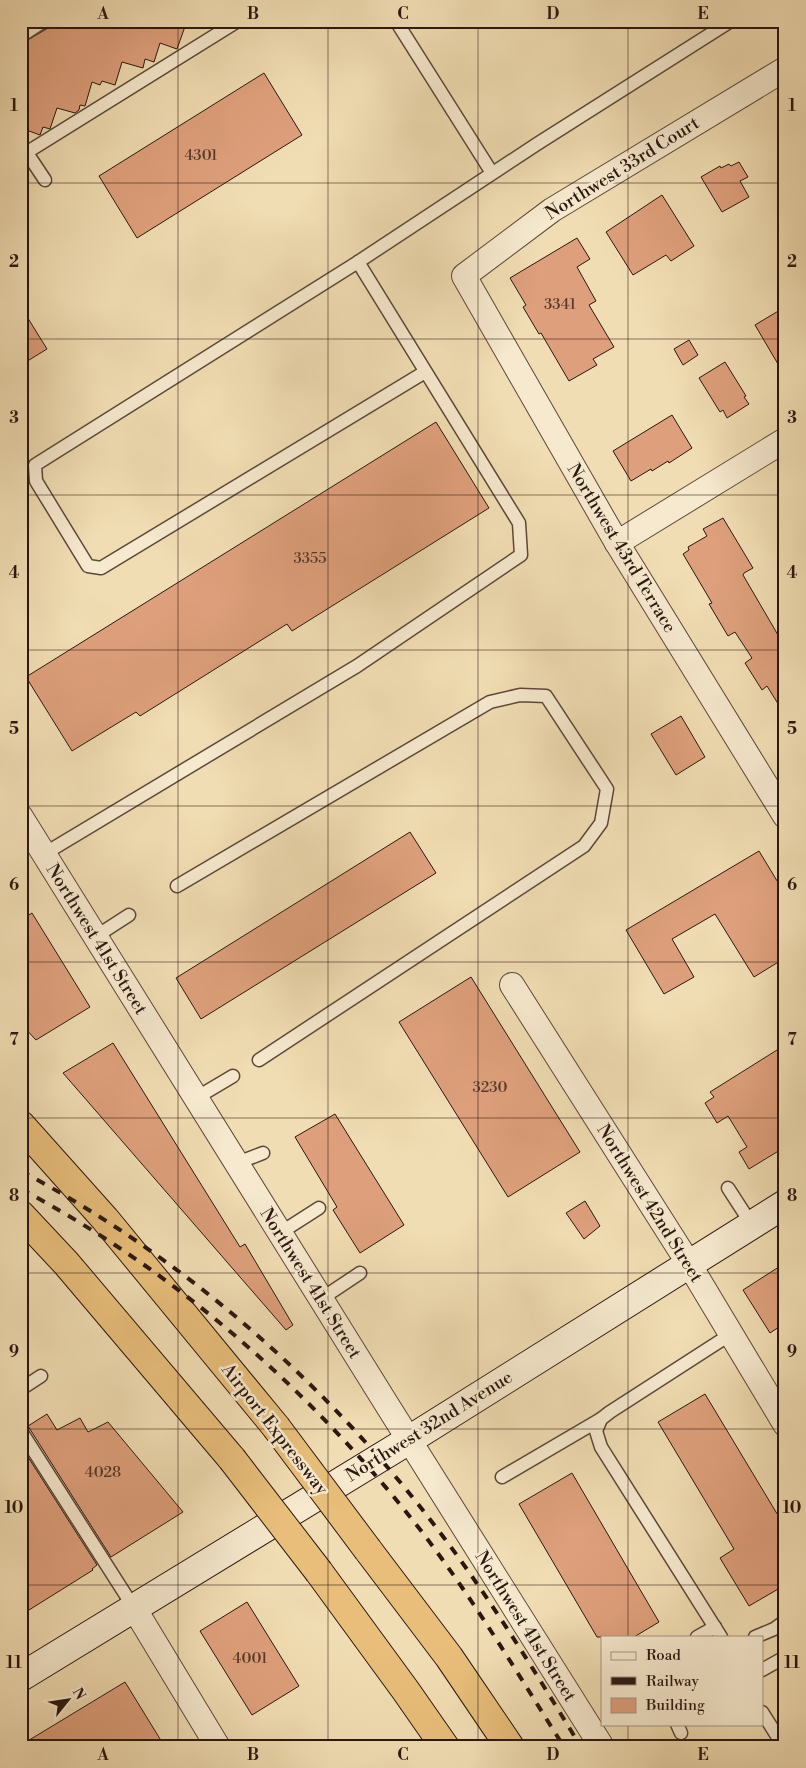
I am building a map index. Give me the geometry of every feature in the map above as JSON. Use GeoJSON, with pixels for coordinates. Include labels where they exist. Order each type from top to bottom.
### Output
{"type":"FeatureCollection","features":[{"type":"Feature","properties":{"kind":"highway","name":"Airport Expressway"},"geometry":{"type":"LineString","coordinates":[[21,1125],[105,1219],[276,1428],[449,1657],[510,1747]]}},
{"type":"Feature","properties":{"kind":"highway"},"geometry":{"type":"LineString","coordinates":[[21,1215],[66,1263],[232,1460],[319,1572],[445,1747]]}},
{"type":"Feature","properties":{"kind":"main road","name":"Northwest 32nd Avenue"},"geometry":{"type":"LineString","coordinates":[[21,1677],[409,1440],[785,1204]]}},
{"type":"Feature","properties":{"kind":"street","name":"Northwest 33rd Court"},"geometry":{"type":"LineString","coordinates":[[464,276],[552,210],[785,69]]}},
{"type":"Feature","properties":{"kind":"street","name":"Northwest 43rd Terrace"},"geometry":{"type":"LineString","coordinates":[[464,276],[617,543],[785,816]]}},
{"type":"Feature","properties":{"kind":"street"},"geometry":{"type":"LineString","coordinates":[[617,543],[785,440]]}},
{"type":"Feature","properties":{"kind":"street","name":"Northwest 41st Street"},"geometry":{"type":"LineString","coordinates":[[21,817],[602,1747]]}},
{"type":"Feature","properties":{"kind":"street","name":"Northwest 42nd Street"},"geometry":{"type":"LineString","coordinates":[[512,985],[689,1264],[785,1424]]}},
{"type":"Feature","properties":{"kind":"street"},"geometry":{"type":"LineString","coordinates":[[134,1608],[218,1747]]}},
{"type":"Feature","properties":{"kind":"lane"},"geometry":{"type":"LineString","coordinates":[[21,36],[44,21]]}},
{"type":"Feature","properties":{"kind":"lane"},"geometry":{"type":"LineString","coordinates":[[45,180],[24,154],[238,21]]}},
{"type":"Feature","properties":{"kind":"lane"},"geometry":{"type":"LineString","coordinates":[[396,21],[492,173]]}},
{"type":"Feature","properties":{"kind":"lane"},"geometry":{"type":"LineString","coordinates":[[425,372],[101,568],[88,566],[36,481],[35,465],[358,262],[492,173],[731,21]]}},
{"type":"Feature","properties":{"kind":"lane"},"geometry":{"type":"LineString","coordinates":[[44,854],[357,666],[521,555],[519,523],[358,262]]}},
{"type":"Feature","properties":{"kind":"lane"},"geometry":{"type":"LineString","coordinates":[[177,886],[490,702],[520,695],[546,696],[608,789],[601,823],[584,846],[259,1060]]}},
{"type":"Feature","properties":{"kind":"lane"},"geometry":{"type":"LineString","coordinates":[[96,937],[129,915]]}},
{"type":"Feature","properties":{"kind":"lane"},"geometry":{"type":"LineString","coordinates":[[196,1098],[233,1076]]}},
{"type":"Feature","properties":{"kind":"lane"},"geometry":{"type":"LineString","coordinates":[[237,1163],[263,1153]]}},
{"type":"Feature","properties":{"kind":"lane"},"geometry":{"type":"LineString","coordinates":[[728,1188],[752,1225]]}},
{"type":"Feature","properties":{"kind":"lane"},"geometry":{"type":"LineString","coordinates":[[280,1233],[319,1208]]}},
{"type":"Feature","properties":{"kind":"lane"},"geometry":{"type":"LineString","coordinates":[[321,1299],[360,1273]]}},
{"type":"Feature","properties":{"kind":"lane"},"geometry":{"type":"LineString","coordinates":[[502,1477],[602,1419],[731,1334]]}},
{"type":"Feature","properties":{"kind":"lane"},"geometry":{"type":"LineString","coordinates":[[21,1389],[42,1376]]}},
{"type":"Feature","properties":{"kind":"lane"},"geometry":{"type":"LineString","coordinates":[[602,1419],[596,1431],[601,1447],[718,1632],[701,1636]]}},
{"type":"Feature","properties":{"kind":"lane"},"geometry":{"type":"LineString","coordinates":[[21,1431],[134,1608]]}},
{"type":"Feature","properties":{"kind":"lane"},"geometry":{"type":"LineString","coordinates":[[758,1636],[774,1629],[785,1621]]}},
{"type":"Feature","properties":{"kind":"lane"},"geometry":{"type":"LineString","coordinates":[[764,1669],[785,1657]]}},
{"type":"Feature","properties":{"kind":"lane"},"geometry":{"type":"LineString","coordinates":[[764,1715],[784,1747]]}},
{"type":"Feature","properties":{"kind":"building"},"geometry":{"type":"Polygon","coordinates":[[[52,21],[187,21],[177,49],[160,43],[154,62],[145,59],[143,68],[122,62],[115,85],[102,81],[100,85],[92,82],[85,106],[80,105],[79,110],[75,113],[57,108],[50,129],[43,127],[40,135],[21,128],[21,69],[26,56],[21,54],[21,44],[48,28],[52,21]]]}},
{"type":"Feature","properties":{"kind":"building"},"geometry":{"type":"Polygon","coordinates":[[[264,73],[302,135],[137,238],[99,176],[264,73]]]}},
{"type":"Feature","properties":{"kind":"building"},"geometry":{"type":"Polygon","coordinates":[[[739,162],[748,177],[740,181],[749,197],[722,212],[701,177],[720,166],[721,168],[729,164],[731,166],[739,162]]]}},
{"type":"Feature","properties":{"kind":"building"},"geometry":{"type":"Polygon","coordinates":[[[662,195],[694,246],[671,261],[666,255],[633,275],[606,232],[662,195]]]}},
{"type":"Feature","properties":{"kind":"building"},"geometry":{"type":"Polygon","coordinates":[[[577,238],[590,259],[577,267],[596,301],[589,305],[614,347],[593,359],[597,365],[569,381],[541,333],[539,334],[523,307],[526,305],[510,278],[577,238]]]}},
{"type":"Feature","properties":{"kind":"building"},"geometry":{"type":"Polygon","coordinates":[[[21,307],[47,349],[21,365],[21,307]]]}},
{"type":"Feature","properties":{"kind":"building"},"geometry":{"type":"Polygon","coordinates":[[[785,307],[785,376],[755,325],[785,307]]]}},
{"type":"Feature","properties":{"kind":"building"},"geometry":{"type":"Polygon","coordinates":[[[689,340],[698,355],[683,365],[674,349],[689,340]]]}},
{"type":"Feature","properties":{"kind":"building"},"geometry":{"type":"Polygon","coordinates":[[[725,362],[749,404],[727,418],[723,410],[720,412],[699,378],[725,362]]]}},
{"type":"Feature","properties":{"kind":"building"},"geometry":{"type":"Polygon","coordinates":[[[672,415],[692,448],[669,463],[668,461],[652,471],[651,469],[631,481],[613,451],[672,415]]]}},
{"type":"Feature","properties":{"kind":"building"},"geometry":{"type":"Polygon","coordinates":[[[436,422],[489,508],[292,631],[287,624],[140,716],[136,712],[72,751],[26,677],[436,422]]]}},
{"type":"Feature","properties":{"kind":"building"},"geometry":{"type":"Polygon","coordinates":[[[723,518],[753,568],[743,575],[778,635],[785,631],[785,715],[767,686],[762,690],[745,663],[752,658],[735,632],[728,636],[709,604],[712,603],[683,554],[689,550],[688,547],[707,536],[703,529],[723,518]]]}},
{"type":"Feature","properties":{"kind":"building"},"geometry":{"type":"Polygon","coordinates":[[[681,716],[705,757],[676,775],[651,734],[681,716]]]}},
{"type":"Feature","properties":{"kind":"building"},"geometry":{"type":"Polygon","coordinates":[[[410,832],[436,873],[201,1019],[176,978],[410,832]]]}},
{"type":"Feature","properties":{"kind":"building"},"geometry":{"type":"Polygon","coordinates":[[[759,851],[785,894],[785,958],[754,977],[715,914],[672,939],[694,977],[664,994],[626,930],[759,851]]]}},
{"type":"Feature","properties":{"kind":"building"},"geometry":{"type":"Polygon","coordinates":[[[32,913],[90,1007],[36,1040],[21,1024],[21,920],[32,913]]]}},
{"type":"Feature","properties":{"kind":"building"},"geometry":{"type":"Polygon","coordinates":[[[471,977],[580,1152],[508,1197],[399,1022],[471,977]]]}},
{"type":"Feature","properties":{"kind":"building"},"geometry":{"type":"Polygon","coordinates":[[[113,1043],[240,1247],[245,1244],[293,1325],[286,1330],[63,1073],[113,1043]]]}},
{"type":"Feature","properties":{"kind":"building"},"geometry":{"type":"Polygon","coordinates":[[[785,1045],[785,1147],[749,1169],[739,1152],[747,1147],[728,1116],[717,1123],[705,1103],[714,1097],[710,1092],[785,1045]]]}},
{"type":"Feature","properties":{"kind":"building"},"geometry":{"type":"Polygon","coordinates":[[[335,1114],[404,1225],[360,1253],[333,1210],[337,1207],[295,1137],[335,1114]]]}},
{"type":"Feature","properties":{"kind":"building"},"geometry":{"type":"Polygon","coordinates":[[[585,1201],[600,1226],[584,1239],[566,1213],[585,1201]]]}},
{"type":"Feature","properties":{"kind":"building"},"geometry":{"type":"Polygon","coordinates":[[[785,1263],[785,1323],[770,1333],[743,1290],[785,1263]]]}},
{"type":"Feature","properties":{"kind":"building"},"geometry":{"type":"Polygon","coordinates":[[[705,1394],[785,1527],[785,1585],[749,1606],[720,1558],[734,1549],[658,1422],[705,1394]]]}},
{"type":"Feature","properties":{"kind":"building"},"geometry":{"type":"Polygon","coordinates":[[[47,1414],[57,1430],[80,1418],[88,1432],[108,1422],[183,1512],[111,1557],[28,1426],[47,1414]]]}},
{"type":"Feature","properties":{"kind":"building"},"geometry":{"type":"Polygon","coordinates":[[[21,1446],[97,1565],[93,1570],[21,1615],[21,1446]]]}},
{"type":"Feature","properties":{"kind":"building"},"geometry":{"type":"Polygon","coordinates":[[[572,1473],[659,1622],[636,1636],[597,1637],[519,1504],[572,1473]]]}},
{"type":"Feature","properties":{"kind":"building"},"geometry":{"type":"Polygon","coordinates":[[[247,1602],[299,1686],[252,1715],[200,1631],[247,1602]]]}},
{"type":"Feature","properties":{"kind":"building"},"geometry":{"type":"Polygon","coordinates":[[[125,1682],[165,1747],[21,1747],[21,1745],[125,1682]]]}},
{"type":"Feature","properties":{"kind":"railway"},"geometry":{"type":"LineString","coordinates":[[21,1171],[80,1205],[137,1242],[192,1282],[245,1325],[296,1371],[344,1419],[389,1469],[472,1576],[510,1632],[581,1747]]}},
{"type":"Feature","properties":{"kind":"railway"},"geometry":{"type":"LineString","coordinates":[[21,1189],[79,1222],[134,1258],[188,1297],[289,1384],[336,1431],[422,1532],[460,1584],[564,1747]]}}]}
